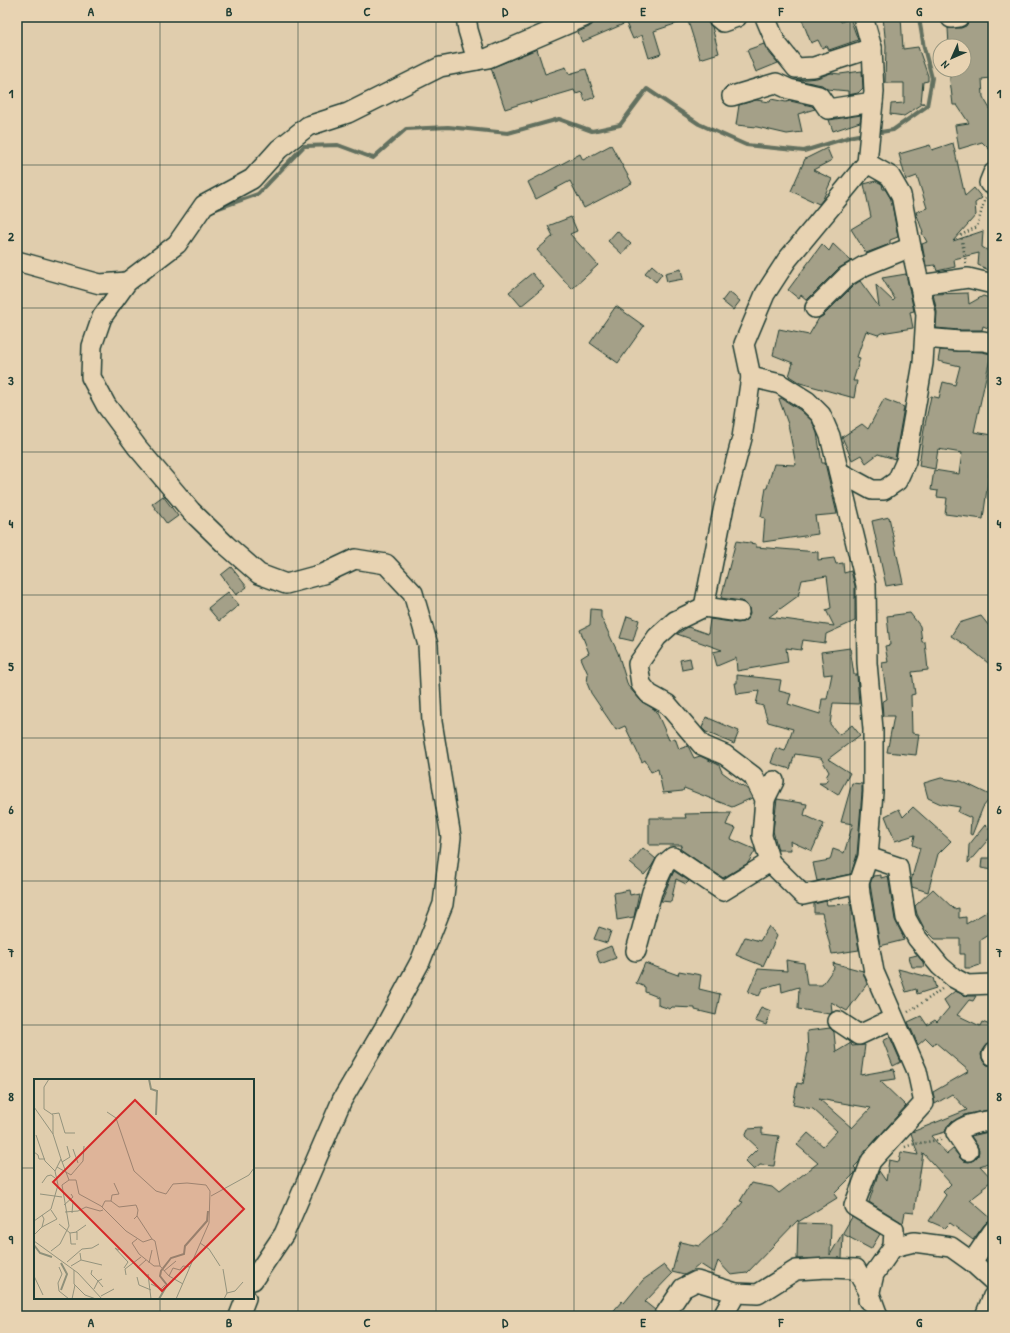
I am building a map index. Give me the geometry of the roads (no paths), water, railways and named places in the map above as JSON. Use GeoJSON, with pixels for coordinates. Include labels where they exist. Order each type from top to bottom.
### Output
{"type":"FeatureCollection","features":[{"type":"Feature","properties":{"kind":"street"},"geometry":{"type":"LineString","coordinates":[[466,17],[468,30],[477,60]]}},
{"type":"Feature","properties":{"kind":"street"},"geometry":{"type":"LineString","coordinates":[[254,1279],[284,1234],[342,1100],[386,1025],[420,962],[443,904],[451,837],[432,722],[428,646],[413,593],[386,564],[355,559],[324,574],[286,584],[259,574],[226,545],[191,511],[137,447],[106,405],[91,377],[92,346],[102,317],[127,282],[177,244],[204,205],[252,179],[279,149],[308,126],[348,113],[440,67],[488,58],[584,17]]}},
{"type":"Feature","properties":{"kind":"street"},"geometry":{"type":"LineString","coordinates":[[717,17],[723,22],[737,17]]}},
{"type":"Feature","properties":{"kind":"street"},"geometry":{"type":"LineString","coordinates":[[765,17],[776,43],[796,68]]}},
{"type":"Feature","properties":{"kind":"street"},"geometry":{"type":"LineString","coordinates":[[704,607],[724,506],[742,438],[751,377],[744,344],[765,294],[787,260],[867,163],[874,92],[872,48],[863,17]]}},
{"type":"Feature","properties":{"kind":"street"},"geometry":{"type":"LineString","coordinates":[[732,96],[776,83],[796,68],[814,67],[872,48]]}},
{"type":"Feature","properties":{"kind":"street"},"geometry":{"type":"LineString","coordinates":[[776,83],[789,89],[819,96],[828,109],[872,111]]}},
{"type":"Feature","properties":{"kind":"street"},"geometry":{"type":"LineString","coordinates":[[839,472],[872,490],[884,490],[897,481],[906,461],[923,363],[926,314],[901,195],[890,176],[867,163]]}},
{"type":"Feature","properties":{"kind":"street"},"geometry":{"type":"LineString","coordinates":[[815,308],[847,276],[864,266],[911,247]]}},
{"type":"Feature","properties":{"kind":"street"},"geometry":{"type":"LineString","coordinates":[[17,261],[100,284],[127,282]]}},
{"type":"Feature","properties":{"kind":"street"},"geometry":{"type":"LineString","coordinates":[[920,285],[968,278],[993,284]]}},
{"type":"Feature","properties":{"kind":"street"},"geometry":{"type":"LineString","coordinates":[[925,338],[959,341],[983,341],[993,343]]}},
{"type":"Feature","properties":{"kind":"street"},"geometry":{"type":"LineString","coordinates":[[751,377],[780,384],[808,400],[822,415],[830,436],[850,526],[866,585],[867,663],[873,729],[873,792],[868,858],[859,883],[860,894],[874,972],[917,1071],[924,1102],[871,1161],[854,1206],[894,1230],[893,1247],[874,1274],[864,1316]]}},
{"type":"Feature","properties":{"kind":"street"},"geometry":{"type":"LineString","coordinates":[[739,612],[704,607],[675,621],[657,637],[638,664],[641,684],[649,694],[667,704],[702,745],[725,755],[753,776],[765,799]]}},
{"type":"Feature","properties":{"kind":"street"},"geometry":{"type":"LineString","coordinates":[[774,781],[765,799],[762,836],[770,862],[803,895],[859,883]]}},
{"type":"Feature","properties":{"kind":"street"},"geometry":{"type":"LineString","coordinates":[[636,951],[652,892],[665,864],[673,858],[722,891],[770,862]]}},
{"type":"Feature","properties":{"kind":"street"},"geometry":{"type":"LineString","coordinates":[[868,858],[898,867],[906,918],[917,938],[940,966],[954,978],[967,985],[993,984]]}},
{"type":"Feature","properties":{"kind":"street"},"geometry":{"type":"LineString","coordinates":[[838,1021],[859,1035],[893,1018]]}},
{"type":"Feature","properties":{"kind":"street"},"geometry":{"type":"LineString","coordinates":[[968,1151],[956,1133],[959,1129],[993,1120]]}},
{"type":"Feature","properties":{"kind":"street"},"geometry":{"type":"LineString","coordinates":[[972,1262],[993,1231]]}},
{"type":"Feature","properties":{"kind":"street"},"geometry":{"type":"LineString","coordinates":[[893,1247],[914,1242],[951,1247],[972,1262],[993,1281]]}},
{"type":"Feature","properties":{"kind":"street"},"geometry":{"type":"LineString","coordinates":[[664,1316],[683,1288],[697,1281],[736,1293],[758,1294],[796,1270],[827,1268],[856,1270],[870,1294],[878,1316]]}},
{"type":"Feature","properties":{"kind":"street"},"geometry":{"type":"LineString","coordinates":[[723,1316],[736,1293]]}},
{"type":"Feature","properties":{"kind":"street"},"geometry":{"type":"LineString","coordinates":[[985,1316],[993,1296]]}},
{"type":"Feature","properties":{"kind":"street"},"geometry":{"type":"LineString","coordinates":[[239,1316],[246,1299]]}},
{"type":"Feature","properties":{"kind":"waterway"},"geometry":{"type":"LineString","coordinates":[[875,133],[893,130],[927,106],[932,78],[924,48],[920,17]]}},
{"type":"Feature","properties":{"kind":"waterway"},"geometry":{"type":"LineString","coordinates":[[213,210],[258,194],[304,146],[338,145],[373,158],[406,129],[448,127],[508,133],[559,119],[592,131],[620,125],[647,89],[699,124],[746,145],[804,151],[864,134]]}}]}
